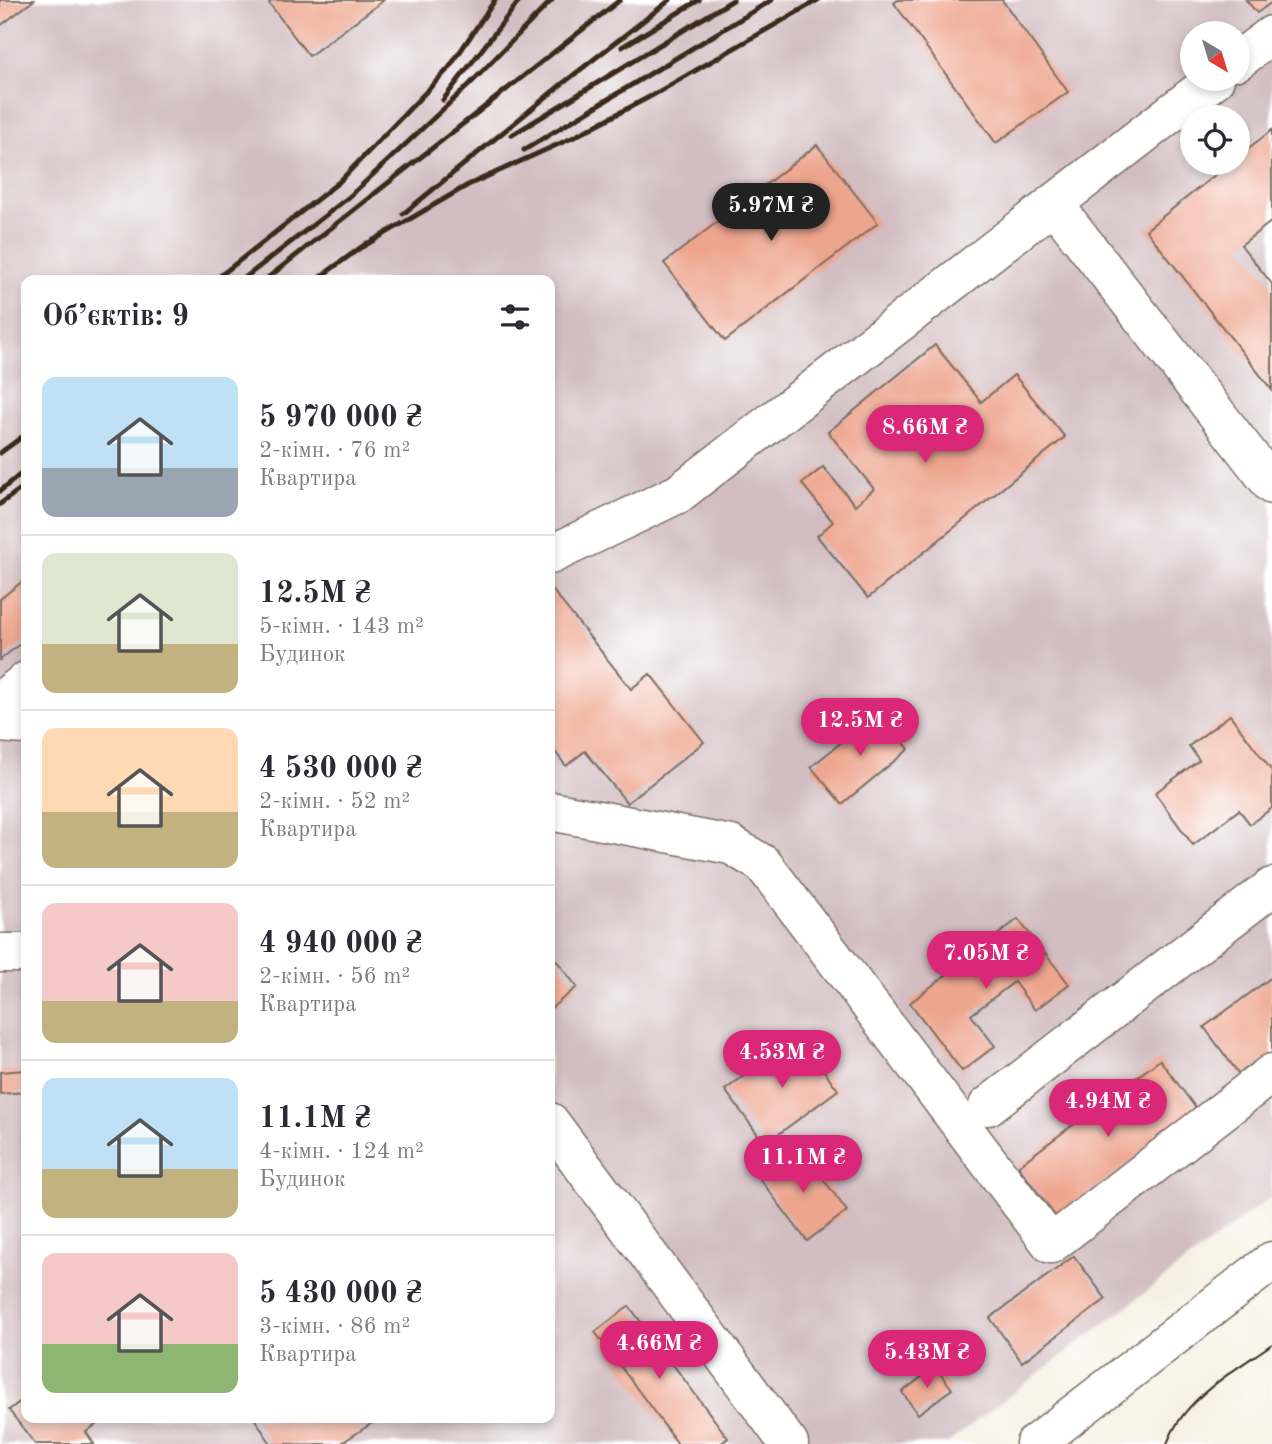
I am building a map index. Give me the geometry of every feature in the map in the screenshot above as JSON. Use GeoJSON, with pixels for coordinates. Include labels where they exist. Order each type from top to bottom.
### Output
{"type":"FeatureCollection","features":[{"type":"Feature","properties":{"kind":"street"},"geometry":{"type":"LineString","coordinates":[[1250,51],[1272,35]]}},
{"type":"Feature","properties":{"kind":"street"},"geometry":{"type":"LineString","coordinates":[[555,553],[678,494],[1198,91]]}},
{"type":"Feature","properties":{"kind":"street"},"geometry":{"type":"LineString","coordinates":[[1053,203],[1272,485]]}},
{"type":"Feature","properties":{"kind":"street"},"geometry":{"type":"LineString","coordinates":[[0,701],[21,685]]}},
{"type":"Feature","properties":{"kind":"street"},"geometry":{"type":"LineString","coordinates":[[0,723],[21,725]]}},
{"type":"Feature","properties":{"kind":"street"},"geometry":{"type":"LineString","coordinates":[[555,812],[731,845],[763,864],[1051,1244],[1272,1073]]}},
{"type":"Feature","properties":{"kind":"street"},"geometry":{"type":"LineString","coordinates":[[988,1106],[1272,887]]}},
{"type":"Feature","properties":{"kind":"street"},"geometry":{"type":"LineString","coordinates":[[0,953],[21,953]]}},
{"type":"Feature","properties":{"kind":"street"},"geometry":{"type":"LineString","coordinates":[[555,1129],[789,1444]]}},
{"type":"Feature","properties":{"kind":"street"},"geometry":{"type":"LineString","coordinates":[[1035,1444],[1272,1261]]}},
{"type":"Feature","properties":{"kind":"shaded area"},"geometry":{"type":"Polygon","coordinates":[[[0,0],[1272,0],[1272,1196],[946,1444],[0,1444],[0,0]]]}},
{"type":"Feature","properties":{"kind":"building"},"geometry":{"type":"Polygon","coordinates":[[[0,0],[34,0],[0,26],[0,0]]]}},
{"type":"Feature","properties":{"kind":"building"},"geometry":{"type":"Polygon","coordinates":[[[273,0],[384,0],[309,56],[269,3],[273,0]]]}},
{"type":"Feature","properties":{"kind":"building"},"geometry":{"type":"Polygon","coordinates":[[[898,0],[1002,0],[1068,92],[996,143],[894,3],[898,0]]]}},
{"type":"Feature","properties":{"kind":"building"},"geometry":{"type":"Polygon","coordinates":[[[1246,0],[1272,0],[1272,2],[1257,13],[1246,0]]]}},
{"type":"Feature","properties":{"kind":"building"},"geometry":{"type":"Polygon","coordinates":[[[1272,130],[1272,221],[1241,245],[1272,284],[1272,390],[1146,230],[1215,175],[1250,175],[1250,147],[1272,130]]]}},
{"type":"Feature","properties":{"kind":"building"},"geometry":{"type":"Polygon","coordinates":[[[817,145],[878,223],[725,341],[664,263],[817,145]]]}},
{"type":"Feature","properties":{"kind":"building"},"geometry":{"type":"Polygon","coordinates":[[[935,345],[981,402],[1014,375],[1065,437],[868,598],[817,536],[833,522],[802,484],[823,467],[855,505],[874,489],[828,432],[935,345]]]}},
{"type":"Feature","properties":{"kind":"building"},"geometry":{"type":"Polygon","coordinates":[[[21,583],[21,643],[0,660],[0,599],[21,583]]]}},
{"type":"Feature","properties":{"kind":"building"},"geometry":{"type":"Polygon","coordinates":[[[555,593],[631,689],[650,674],[704,742],[627,803],[585,751],[566,766],[555,752],[555,593]]]}},
{"type":"Feature","properties":{"kind":"building"},"geometry":{"type":"Polygon","coordinates":[[[879,712],[909,749],[842,804],[811,767],[879,712]]]}},
{"type":"Feature","properties":{"kind":"building"},"geometry":{"type":"Polygon","coordinates":[[[1230,715],[1272,771],[1272,808],[1250,824],[1239,810],[1193,845],[1155,793],[1199,760],[1189,746],[1230,715]]]}},
{"type":"Feature","properties":{"kind":"building"},"geometry":{"type":"Polygon","coordinates":[[[1018,919],[1069,984],[1035,1010],[1014,982],[971,1015],[995,1046],[962,1071],[910,1003],[1018,919]]]}},
{"type":"Feature","properties":{"kind":"building"},"geometry":{"type":"Polygon","coordinates":[[[555,958],[577,987],[555,1005],[555,958]]]}},
{"type":"Feature","properties":{"kind":"building"},"geometry":{"type":"Polygon","coordinates":[[[1272,977],[1272,1056],[1242,1078],[1204,1027],[1272,977]]]}},
{"type":"Feature","properties":{"kind":"building"},"geometry":{"type":"Polygon","coordinates":[[[798,1035],[838,1090],[765,1144],[725,1090],[798,1035]]]}},
{"type":"Feature","properties":{"kind":"building"},"geometry":{"type":"Polygon","coordinates":[[[1160,1060],[1198,1111],[1056,1217],[1018,1166],[1160,1060]]]}},
{"type":"Feature","properties":{"kind":"building"},"geometry":{"type":"Polygon","coordinates":[[[21,1070],[21,1092],[0,1094],[0,1072],[21,1070]]]}},
{"type":"Feature","properties":{"kind":"building"},"geometry":{"type":"Polygon","coordinates":[[[800,1148],[847,1211],[807,1241],[760,1179],[800,1148]]]}},
{"type":"Feature","properties":{"kind":"building"},"geometry":{"type":"Polygon","coordinates":[[[1074,1256],[1106,1299],[1022,1362],[990,1318],[1074,1256]]]}},
{"type":"Feature","properties":{"kind":"building"},"geometry":{"type":"Polygon","coordinates":[[[629,1306],[728,1438],[720,1444],[678,1444],[595,1332],[629,1306]]]}},
{"type":"Feature","properties":{"kind":"building"},"geometry":{"type":"Polygon","coordinates":[[[935,1367],[952,1389],[918,1414],[902,1392],[935,1367]]]}},
{"type":"Feature","properties":{"kind":"building"},"geometry":{"type":"Polygon","coordinates":[[[21,1401],[21,1423],[98,1423],[86,1432],[94,1444],[35,1444],[9,1410],[21,1401]]]}},
{"type":"Feature","properties":{"kind":"building"},"geometry":{"type":"Polygon","coordinates":[[[257,1423],[372,1423],[340,1444],[271,1444],[257,1423]]]}},
{"type":"Feature","properties":{"kind":"tram line"},"geometry":{"type":"LineString","coordinates":[[1167,1444],[1185,1412],[1198,1399],[1272,1344]]}},
{"type":"Feature","properties":{"kind":"railway"},"geometry":{"type":"LineString","coordinates":[[221,275],[339,182],[449,68],[495,0]]}},
{"type":"Feature","properties":{"kind":"railway"},"geometry":{"type":"LineString","coordinates":[[443,100],[520,0]]}},
{"type":"Feature","properties":{"kind":"railway"},"geometry":{"type":"LineString","coordinates":[[248,275],[349,197],[469,85],[552,0]]}},
{"type":"Feature","properties":{"kind":"railway"},"geometry":{"type":"LineString","coordinates":[[271,275],[620,0]]}},
{"type":"Feature","properties":{"kind":"railway"},"geometry":{"type":"LineString","coordinates":[[403,214],[670,0]]}},
{"type":"Feature","properties":{"kind":"railway"},"geometry":{"type":"LineString","coordinates":[[622,47],[699,0]]}},
{"type":"Feature","properties":{"kind":"railway"},"geometry":{"type":"LineString","coordinates":[[512,135],[733,0]]}},
{"type":"Feature","properties":{"kind":"railway"},"geometry":{"type":"LineString","coordinates":[[524,150],[772,0]]}},
{"type":"Feature","properties":{"kind":"railway"},"geometry":{"type":"LineString","coordinates":[[362,247],[468,185],[572,138],[653,95],[818,0]]}},
{"type":"Feature","properties":{"kind":"railway"},"geometry":{"type":"LineString","coordinates":[[323,275],[367,243]]}},
{"type":"Feature","properties":{"kind":"railway"},"geometry":{"type":"LineString","coordinates":[[0,453],[21,438]]}},
{"type":"Feature","properties":{"kind":"railway"},"geometry":{"type":"LineString","coordinates":[[0,491],[21,474]]}},
{"type":"Feature","properties":{"kind":"railway"},"geometry":{"type":"LineString","coordinates":[[0,504],[21,489]]}}]}
